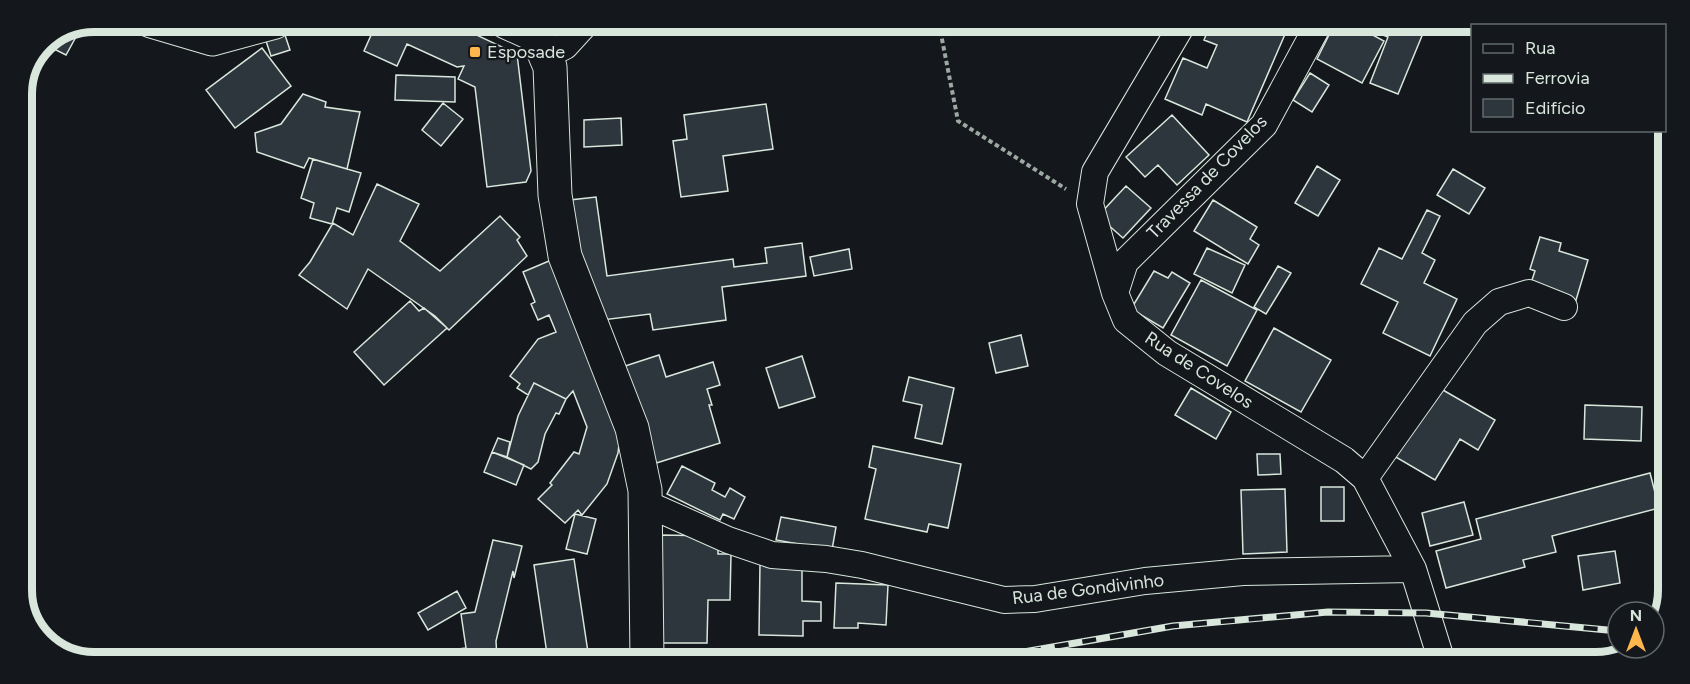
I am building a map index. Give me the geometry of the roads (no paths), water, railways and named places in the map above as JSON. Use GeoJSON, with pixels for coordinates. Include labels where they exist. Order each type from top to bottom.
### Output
{"type":"FeatureCollection","features":[{"type":"Feature","properties":{"kind":"main road"},"geometry":{"type":"LineString","coordinates":[[188,32],[212,39],[238,32]]}},
{"type":"Feature","properties":{"kind":"main road"},"geometry":{"type":"LineString","coordinates":[[528,32],[537,36],[550,67],[555,195],[565,256],[632,428],[645,490],[647,652]]}},
{"type":"Feature","properties":{"kind":"street"},"geometry":{"type":"LineString","coordinates":[[545,56],[565,46],[578,32]]}},
{"type":"Feature","properties":{"kind":"street","name":"Rua de Covelos"},"geometry":{"type":"LineString","coordinates":[[1178,32],[1095,172],[1090,204],[1115,293],[1126,320],[1167,353],[1344,460],[1365,478]]}},
{"type":"Feature","properties":{"kind":"street","name":"Travessa de Covelos"},"geometry":{"type":"LineString","coordinates":[[1115,293],[1125,262],[1264,125],[1314,32]]}},
{"type":"Feature","properties":{"kind":"street"},"geometry":{"type":"LineString","coordinates":[[1439,652],[1413,569],[1365,478],[1475,323],[1499,302],[1529,293],[1564,307]]}},
{"type":"Feature","properties":{"kind":"street","name":"Rua de Gondivinho"},"geometry":{"type":"LineString","coordinates":[[645,503],[728,540],[772,555],[826,559],[862,565],[1004,600],[1035,599],[1145,581],[1243,572],[1413,569]]}},
{"type":"Feature","properties":{"kind":"railway"},"geometry":{"type":"LineString","coordinates":[[1024,652],[1173,626],[1328,612],[1426,613],[1606,630]]}},
{"type":"Feature","properties":{"kind":"place","name":"Esposade"},"geometry":{"type":"Point","coordinates":[475,52]}}]}
